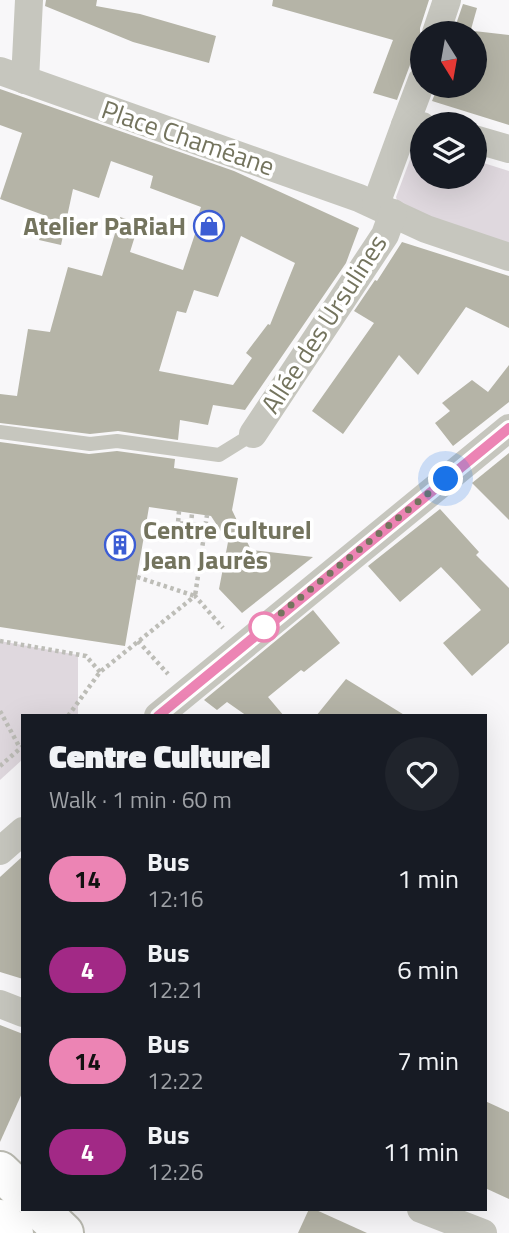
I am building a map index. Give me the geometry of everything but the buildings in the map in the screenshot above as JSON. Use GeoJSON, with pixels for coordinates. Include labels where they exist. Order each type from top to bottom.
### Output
{"type":"FeatureCollection","features":[{"type":"Feature","properties":{"kind":"main road"},"geometry":{"type":"LineString","coordinates":[[0,1171],[21,1191]]}},
{"type":"Feature","properties":{"kind":"main road"},"geometry":{"type":"LineString","coordinates":[[41,1211],[64,1233]]}},
{"type":"Feature","properties":{"kind":"main road"},"geometry":{"type":"LineString","coordinates":[[0,1219],[14,1233]]}},
{"type":"Feature","properties":{"kind":"street"},"geometry":{"type":"LineString","coordinates":[[440,21],[447,0]]}},
{"type":"Feature","properties":{"kind":"street"},"geometry":{"type":"LineString","coordinates":[[13,76],[31,1]]}},
{"type":"Feature","properties":{"kind":"street","name":"Place Chaméane"},"geometry":{"type":"LineString","coordinates":[[13,76],[385,209],[426,229],[509,257]]}},
{"type":"Feature","properties":{"kind":"street"},"geometry":{"type":"LineString","coordinates":[[385,209],[410,134]]}},
{"type":"Feature","properties":{"kind":"street"},"geometry":{"type":"LineString","coordinates":[[487,143],[509,149]]}},
{"type":"Feature","properties":{"kind":"street","name":"Allée des Ursulines"},"geometry":{"type":"LineString","coordinates":[[253,434],[385,235],[385,209]]}},
{"type":"Feature","properties":{"kind":"street"},"geometry":{"type":"LineString","coordinates":[[160,714],[509,428]]}},
{"type":"Feature","properties":{"kind":"street"},"geometry":{"type":"LineString","coordinates":[[0,850],[21,833]]}},
{"type":"Feature","properties":{"kind":"street"},"geometry":{"type":"LineString","coordinates":[[0,1004],[21,1012]]}},
{"type":"Feature","properties":{"kind":"street"},"geometry":{"type":"LineString","coordinates":[[426,1211],[483,1233]]}},
{"type":"Feature","properties":{"kind":"lane"},"geometry":{"type":"LineString","coordinates":[[0,432],[90,444],[117,441],[219,455],[253,434]]}},
{"type":"Feature","properties":{"kind":"path"},"geometry":{"type":"LineString","coordinates":[[179,511],[178,523],[205,526]]}},
{"type":"Feature","properties":{"kind":"path"},"geometry":{"type":"LineString","coordinates":[[191,525],[192,513]]}},
{"type":"Feature","properties":{"kind":"path"},"geometry":{"type":"LineString","coordinates":[[69,714],[100,672],[195,596],[206,515]]}},
{"type":"Feature","properties":{"kind":"path"},"geometry":{"type":"LineString","coordinates":[[137,577],[195,596],[240,647]]}},
{"type":"Feature","properties":{"kind":"path"},"geometry":{"type":"LineString","coordinates":[[0,641],[86,656],[100,672]]}},
{"type":"Feature","properties":{"kind":"path"},"geometry":{"type":"LineString","coordinates":[[138,641],[185,693]]}},
{"type":"Feature","properties":{"kind":"path"},"geometry":{"type":"LineString","coordinates":[[0,711],[21,747],[0,766]]}},
{"type":"Feature","properties":{"kind":"shaded area"},"geometry":{"type":"Polygon","coordinates":[[[410,160],[410,189],[487,189],[487,164],[509,171],[509,248],[398,204],[396,197],[410,160]]]}},
{"type":"Feature","properties":{"kind":"shaded area"},"geometry":{"type":"Polygon","coordinates":[[[0,641],[78,655],[78,714],[21,714],[21,761],[0,780],[0,641]]]}},
{"type":"Feature","properties":{"kind":"bus line","name":"14"},"geometry":{"type":"LineString","coordinates":[[160,714],[509,428]]}},
{"type":"Feature","properties":{"kind":"place","name":"Atelier PaRiaH"},"geometry":{"type":"Point","coordinates":[209,226]}},
{"type":"Feature","properties":{"kind":"place","name":"Centre Culturel Jean Jaurès"},"geometry":{"type":"Point","coordinates":[120,545]}},
{"type":"Feature","properties":{"kind":"route"},"geometry":{"type":"LineString","coordinates":[[264,627],[258,632],[446,479]]}}]}
